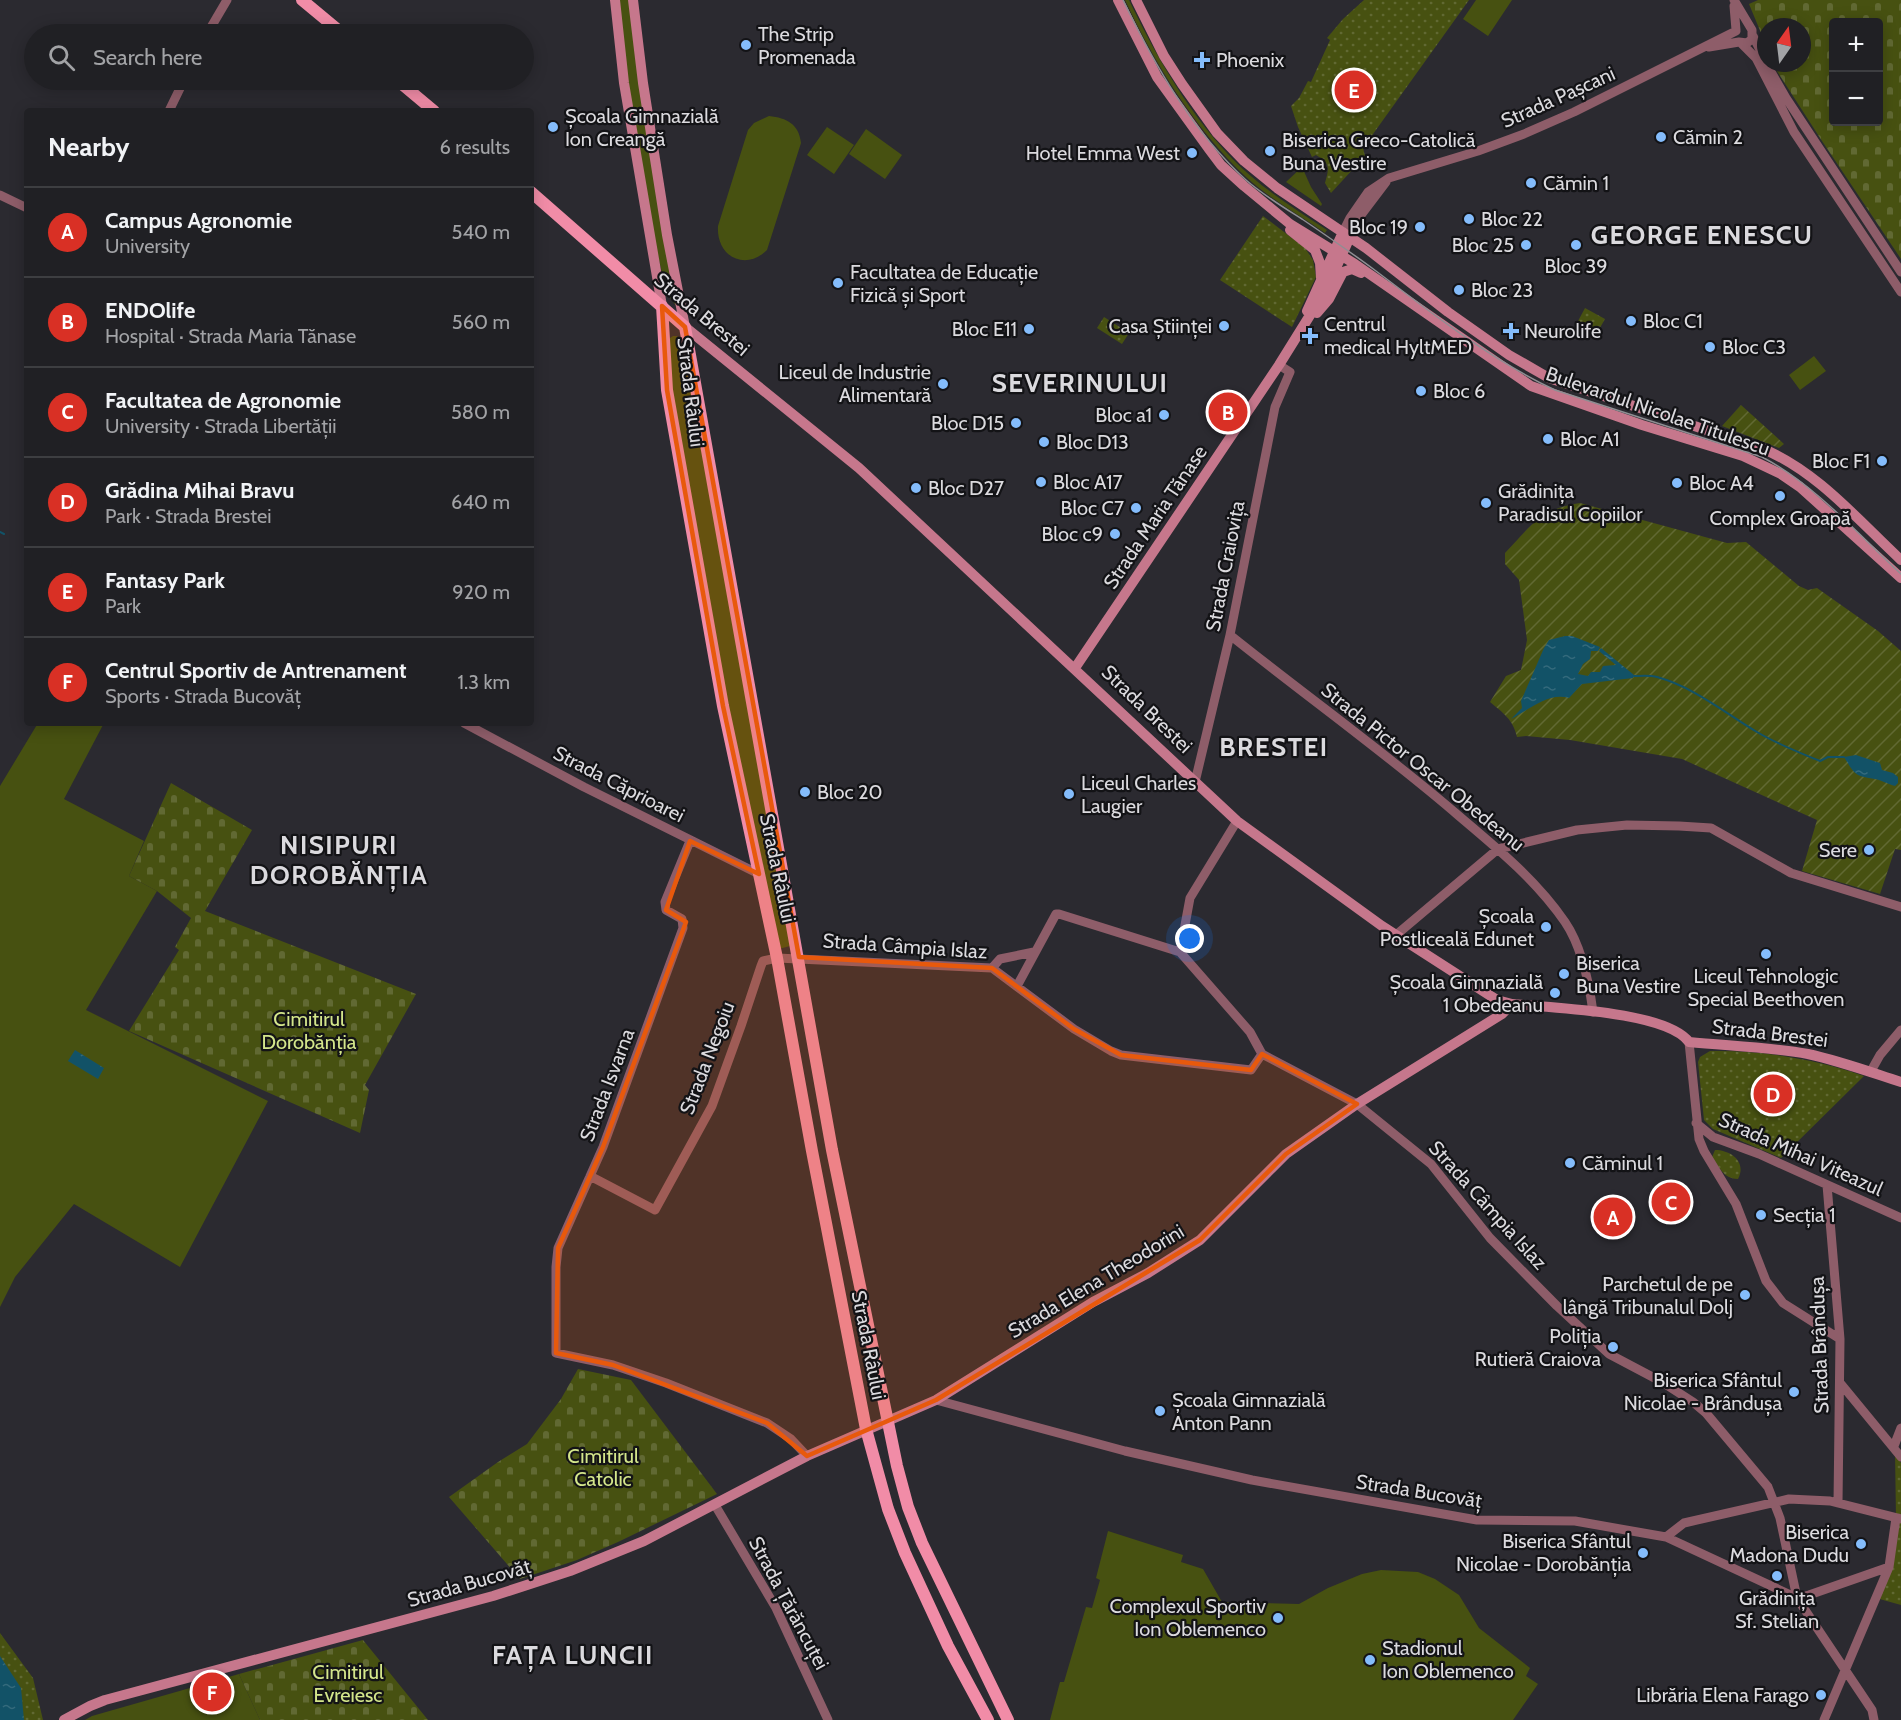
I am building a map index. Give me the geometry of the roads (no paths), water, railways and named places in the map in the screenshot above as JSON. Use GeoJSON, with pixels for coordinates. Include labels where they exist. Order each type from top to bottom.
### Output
{"type":"FeatureCollection","features":[{"type":"Feature","properties":{"kind":"main road"},"geometry":{"type":"LineString","coordinates":[[302,0],[331,24]]}},
{"type":"Feature","properties":{"kind":"main road","name":"Strada Râului"},"geometry":{"type":"LineString","coordinates":[[615,0],[624,83],[662,306],[667,390],[723,706],[777,958],[866,1429],[885,1500],[905,1553],[948,1646],[988,1720]]}},
{"type":"Feature","properties":{"kind":"main road","name":"Strada Râului"},"geometry":{"type":"LineString","coordinates":[[633,0],[643,83],[667,235],[750,681],[832,1150],[887,1420],[902,1486],[922,1543],[1008,1720]]}},
{"type":"Feature","properties":{"kind":"main road"},"geometry":{"type":"LineString","coordinates":[[1118,0],[1157,77],[1192,127],[1221,165],[1260,200],[1276,220],[1315,250],[1320,263],[1321,278]]}},
{"type":"Feature","properties":{"kind":"main road","name":"Bulevardul Nicolae Titulescu"},"geometry":{"type":"LineString","coordinates":[[1136,0],[1182,84],[1217,133],[1263,177],[1346,235],[1448,312],[1531,369],[1565,384],[1761,448],[1800,468],[1901,560]]}},
{"type":"Feature","properties":{"kind":"main road"},"geometry":{"type":"LineString","coordinates":[[409,90],[431,108]]}},
{"type":"Feature","properties":{"kind":"main road","name":"Strada Brestei"},"geometry":{"type":"LineString","coordinates":[[534,195],[685,327],[859,468],[1237,820],[1396,935],[1497,1000],[1512,1004],[1627,1017],[1666,1026],[1683,1035],[1689,1042],[1786,1051],[1833,1060],[1901,1082]]}},
{"type":"Feature","properties":{"kind":"main road","name":"Bulevardul Nicolae Titulescu"},"geometry":{"type":"LineString","coordinates":[[1260,200],[1290,224],[1337,253],[1531,386],[1642,425],[1743,456],[1781,474],[1800,487],[1901,578]]}},
{"type":"Feature","properties":{"kind":"main road","name":"Strada Maria Tănase"},"geometry":{"type":"LineString","coordinates":[[1303,325],[1321,278],[1346,235]]}},
{"type":"Feature","properties":{"kind":"main road","name":"Strada Maria Tănase"},"geometry":{"type":"LineString","coordinates":[[1075,668],[1279,365],[1332,276],[1337,253]]}},
{"type":"Feature","properties":{"kind":"main road"},"geometry":{"type":"LineString","coordinates":[[1303,325],[1329,299],[1346,270],[1352,269],[1373,278]]}},
{"type":"Feature","properties":{"kind":"main road"},"geometry":{"type":"LineString","coordinates":[[689,353],[692,345],[703,341]]}},
{"type":"Feature","properties":{"kind":"main road"},"geometry":{"type":"LineString","coordinates":[[1088,649],[1086,670],[1114,697],[1118,708]]}},
{"type":"Feature","properties":{"kind":"main road","name":"Strada Elena Theodorini"},"geometry":{"type":"LineString","coordinates":[[866,1429],[936,1400],[1093,1302],[1148,1273],[1200,1240],[1286,1154],[1357,1104],[1502,1014],[1512,1004]]}},
{"type":"Feature","properties":{"kind":"main road","name":"Strada Bucovăț"},"geometry":{"type":"LineString","coordinates":[[64,1720],[76,1712],[105,1700],[493,1596],[570,1571],[644,1541],[807,1456],[866,1429]]}},
{"type":"Feature","properties":{"kind":"street"},"geometry":{"type":"LineString","coordinates":[[213,24],[227,0]]}},
{"type":"Feature","properties":{"kind":"street"},"geometry":{"type":"LineString","coordinates":[[1734,0],[1735,36],[1756,58],[1794,132],[1901,292]]}},
{"type":"Feature","properties":{"kind":"street"},"geometry":{"type":"LineString","coordinates":[[1734,0],[1757,43]]}},
{"type":"Feature","properties":{"kind":"street"},"geometry":{"type":"LineString","coordinates":[[1736,31],[1744,26],[1752,32]]}},
{"type":"Feature","properties":{"kind":"street","name":"Strada Pașcani"},"geometry":{"type":"LineString","coordinates":[[1346,235],[1350,218],[1368,192],[1389,178],[1478,151],[1524,134],[1574,112],[1736,31]]}},
{"type":"Feature","properties":{"kind":"street"},"geometry":{"type":"LineString","coordinates":[[1740,42],[1748,43],[1752,32]]}},
{"type":"Feature","properties":{"kind":"street","name":"Strada Pașcani"},"geometry":{"type":"LineString","coordinates":[[1703,48],[1740,42]]}},
{"type":"Feature","properties":{"kind":"street"},"geometry":{"type":"LineString","coordinates":[[1771,72],[1796,114],[1901,272]]}},
{"type":"Feature","properties":{"kind":"street"},"geometry":{"type":"LineString","coordinates":[[170,108],[179,90]]}},
{"type":"Feature","properties":{"kind":"street"},"geometry":{"type":"LineString","coordinates":[[0,195],[24,207]]}},
{"type":"Feature","properties":{"kind":"street","name":"Strada Craiovița"},"geometry":{"type":"LineString","coordinates":[[1195,782],[1230,634],[1275,407],[1290,372],[1279,365]]}},
{"type":"Feature","properties":{"kind":"street","name":"Strada Pictor Oscar Obedeanu"},"geometry":{"type":"LineString","coordinates":[[1230,634],[1413,777],[1498,849],[1541,891],[1565,922],[1580,952],[1593,1012]]}},
{"type":"Feature","properties":{"kind":"street","name":"Strada Căprioarei"},"geometry":{"type":"LineString","coordinates":[[470,726],[690,841],[759,874]]}},
{"type":"Feature","properties":{"kind":"street"},"geometry":{"type":"LineString","coordinates":[[1180,952],[1190,898],[1237,820]]}},
{"type":"Feature","properties":{"kind":"street"},"geometry":{"type":"LineString","coordinates":[[1396,935],[1498,849],[1577,830],[1627,825],[1701,826],[1719,832],[1791,873],[1901,907]]}},
{"type":"Feature","properties":{"kind":"street","name":"Strada Isvarna"},"geometry":{"type":"LineString","coordinates":[[690,841],[665,902],[666,910],[682,919],[683,928],[630,1077],[558,1248],[555,1353],[614,1365],[767,1422],[790,1439],[807,1456]]}},
{"type":"Feature","properties":{"kind":"street"},"geometry":{"type":"LineString","coordinates":[[1017,986],[1056,914],[1180,952],[1250,1032],[1262,1054]]}},
{"type":"Feature","properties":{"kind":"street"},"geometry":{"type":"LineString","coordinates":[[992,968],[1000,959],[1034,952]]}},
{"type":"Feature","properties":{"kind":"street","name":"Strada Câmpia Islaz"},"geometry":{"type":"LineString","coordinates":[[777,958],[799,957],[992,968],[1096,1044],[1121,1055],[1251,1070],[1262,1054],[1357,1104],[1431,1164],[1490,1238],[1557,1306],[1613,1357],[1662,1382],[1706,1413],[1768,1487],[1788,1550],[1797,1598],[1872,1710],[1874,1720]]}},
{"type":"Feature","properties":{"kind":"street","name":"Strada Negoiu"},"geometry":{"type":"LineString","coordinates":[[590,1176],[655,1210],[712,1106],[760,966],[763,962],[777,958]]}},
{"type":"Feature","properties":{"kind":"street"},"geometry":{"type":"LineString","coordinates":[[1871,1071],[1880,1055],[1901,1030]]}},
{"type":"Feature","properties":{"kind":"street","name":"Strada Mihai Viteazul"},"geometry":{"type":"LineString","coordinates":[[1689,1042],[1696,1123],[1713,1137],[1901,1218]]}},
{"type":"Feature","properties":{"kind":"street"},"geometry":{"type":"LineString","coordinates":[[1696,1123],[1704,1151],[1736,1204],[1766,1281],[1783,1303],[1840,1339]]}},
{"type":"Feature","properties":{"kind":"street","name":"Strada Brândușa"},"geometry":{"type":"LineString","coordinates":[[1827,1185],[1840,1339],[1838,1503]]}},
{"type":"Feature","properties":{"kind":"street"},"geometry":{"type":"LineString","coordinates":[[1841,1384],[1901,1457]]}},
{"type":"Feature","properties":{"kind":"street","name":"Strada Bucovăț"},"geometry":{"type":"LineString","coordinates":[[936,1400],[1125,1451],[1251,1480],[1477,1521],[1575,1521],[1666,1536],[1797,1598]]}},
{"type":"Feature","properties":{"kind":"street"},"geometry":{"type":"LineString","coordinates":[[1894,1446],[1901,1428]]}},
{"type":"Feature","properties":{"kind":"street"},"geometry":{"type":"LineString","coordinates":[[1666,1536],[1684,1523],[1774,1500],[1802,1498],[1838,1503],[1898,1518],[1889,1567],[1824,1720]]}},
{"type":"Feature","properties":{"kind":"street","name":"Strada Țărăncuței"},"geometry":{"type":"LineString","coordinates":[[715,1505],[776,1608],[828,1720]]}},
{"type":"Feature","properties":{"kind":"street"},"geometry":{"type":"LineString","coordinates":[[1797,1598],[1889,1567]]}},
{"type":"Feature","properties":{"kind":"water"},"geometry":{"type":"Polygon","coordinates":[[[1572,636],[1600,647],[1598,651],[1591,651],[1590,659],[1583,664],[1578,674],[1588,676],[1591,672],[1600,672],[1603,666],[1616,665],[1599,651],[1601,648],[1634,675],[1633,678],[1582,684],[1569,698],[1554,697],[1511,719],[1522,708],[1521,701],[1549,640],[1572,636]]]}},
{"type":"Feature","properties":{"kind":"water"},"geometry":{"type":"Polygon","coordinates":[[[1856,755],[1880,763],[1882,770],[1898,777],[1898,783],[1895,786],[1856,774],[1844,757],[1856,755]]]}},
{"type":"Feature","properties":{"kind":"water"},"geometry":{"type":"Polygon","coordinates":[[[75,1050],[104,1068],[98,1079],[68,1061],[75,1050]]]}},
{"type":"Feature","properties":{"kind":"water"},"geometry":{"type":"Polygon","coordinates":[[[0,1656],[21,1688],[24,1720],[0,1720],[0,1656]]]}},
{"type":"Feature","properties":{"kind":"waterway"},"geometry":{"type":"LineString","coordinates":[[0,532],[4,534]]}},
{"type":"Feature","properties":{"kind":"waterway"},"geometry":{"type":"LineString","coordinates":[[1634,676],[1654,676],[1671,681],[1709,701],[1765,736],[1820,761],[1828,757],[1844,757]]}},
{"type":"Feature","properties":{"kind":"tram line"},"geometry":{"type":"LineString","coordinates":[[1123,0],[1176,96],[1226,161],[1259,191],[1349,251],[1485,351],[1531,378],[1555,390],[1762,457],[1781,468],[1817,495],[1901,574]]}},
{"type":"Feature","properties":{"kind":"place","name":"The Strip Promenada"},"geometry":{"type":"Point","coordinates":[746,45]}},
{"type":"Feature","properties":{"kind":"place","name":"Phoenix"},"geometry":{"type":"Point","coordinates":[1202,60]}},
{"type":"Feature","properties":{"kind":"place","name":"Fantasy Park"},"geometry":{"type":"Point","coordinates":[1354,90]}},
{"type":"Feature","properties":{"kind":"place","name":"Școala Gimnazială Ion Creangă"},"geometry":{"type":"Point","coordinates":[553,127]}},
{"type":"Feature","properties":{"kind":"place","name":"Cămin 2"},"geometry":{"type":"Point","coordinates":[1661,137]}},
{"type":"Feature","properties":{"kind":"place","name":"Biserica Greco-Catolică Buna Vestire"},"geometry":{"type":"Point","coordinates":[1270,151]}},
{"type":"Feature","properties":{"kind":"place","name":"Hotel Emma West"},"geometry":{"type":"Point","coordinates":[1192,153]}},
{"type":"Feature","properties":{"kind":"place","name":"Cămin 1"},"geometry":{"type":"Point","coordinates":[1531,183]}},
{"type":"Feature","properties":{"kind":"place","name":"Bloc 22"},"geometry":{"type":"Point","coordinates":[1469,219]}},
{"type":"Feature","properties":{"kind":"place","name":"Bloc 19"},"geometry":{"type":"Point","coordinates":[1420,227]}},
{"type":"Feature","properties":{"kind":"place","name":"Bloc 25"},"geometry":{"type":"Point","coordinates":[1526,245]}},
{"type":"Feature","properties":{"kind":"place","name":"Bloc 39"},"geometry":{"type":"Point","coordinates":[1576,245]}},
{"type":"Feature","properties":{"kind":"place","name":"Facultatea de Educație Fizică și Sport"},"geometry":{"type":"Point","coordinates":[838,283]}},
{"type":"Feature","properties":{"kind":"place","name":"Bloc 23"},"geometry":{"type":"Point","coordinates":[1459,290]}},
{"type":"Feature","properties":{"kind":"place","name":"Bloc C1"},"geometry":{"type":"Point","coordinates":[1631,321]}},
{"type":"Feature","properties":{"kind":"place","name":"Casa Științei"},"geometry":{"type":"Point","coordinates":[1224,326]}},
{"type":"Feature","properties":{"kind":"place","name":"Bloc E11"},"geometry":{"type":"Point","coordinates":[1029,329]}},
{"type":"Feature","properties":{"kind":"place","name":"Neurolife"},"geometry":{"type":"Point","coordinates":[1511,331]}},
{"type":"Feature","properties":{"kind":"place","name":"Centrul medical HyltMED"},"geometry":{"type":"Point","coordinates":[1310,336]}},
{"type":"Feature","properties":{"kind":"place","name":"Bloc C3"},"geometry":{"type":"Point","coordinates":[1710,347]}},
{"type":"Feature","properties":{"kind":"place","name":"Liceul de Industrie Alimentară"},"geometry":{"type":"Point","coordinates":[943,384]}},
{"type":"Feature","properties":{"kind":"place","name":"Bloc 6"},"geometry":{"type":"Point","coordinates":[1421,391]}},
{"type":"Feature","properties":{"kind":"place","name":"ENDOlife"},"geometry":{"type":"Point","coordinates":[1228,412]}},
{"type":"Feature","properties":{"kind":"place","name":"Bloc a1"},"geometry":{"type":"Point","coordinates":[1164,415]}},
{"type":"Feature","properties":{"kind":"place","name":"Bloc D15"},"geometry":{"type":"Point","coordinates":[1016,423]}},
{"type":"Feature","properties":{"kind":"place","name":"Bloc A1"},"geometry":{"type":"Point","coordinates":[1548,439]}},
{"type":"Feature","properties":{"kind":"place","name":"Bloc D13"},"geometry":{"type":"Point","coordinates":[1044,442]}},
{"type":"Feature","properties":{"kind":"place","name":"Bloc F1"},"geometry":{"type":"Point","coordinates":[1882,461]}},
{"type":"Feature","properties":{"kind":"place","name":"Bloc A17"},"geometry":{"type":"Point","coordinates":[1041,482]}},
{"type":"Feature","properties":{"kind":"place","name":"Bloc A4"},"geometry":{"type":"Point","coordinates":[1677,483]}},
{"type":"Feature","properties":{"kind":"place","name":"Bloc D27"},"geometry":{"type":"Point","coordinates":[916,488]}},
{"type":"Feature","properties":{"kind":"place","name":"Complex Groapă"},"geometry":{"type":"Point","coordinates":[1780,496]}},
{"type":"Feature","properties":{"kind":"place","name":"Grădinița Paradisul Copiilor"},"geometry":{"type":"Point","coordinates":[1486,503]}},
{"type":"Feature","properties":{"kind":"place","name":"Bloc C7"},"geometry":{"type":"Point","coordinates":[1136,508]}},
{"type":"Feature","properties":{"kind":"place","name":"Bloc c9"},"geometry":{"type":"Point","coordinates":[1115,534]}},
{"type":"Feature","properties":{"kind":"place","name":"Bloc 20"},"geometry":{"type":"Point","coordinates":[805,792]}},
{"type":"Feature","properties":{"kind":"place","name":"Liceul Charles Laugier"},"geometry":{"type":"Point","coordinates":[1069,794]}},
{"type":"Feature","properties":{"kind":"place","name":"Sere"},"geometry":{"type":"Point","coordinates":[1869,850]}},
{"type":"Feature","properties":{"kind":"place","name":"Școala Postliceală Edunet"},"geometry":{"type":"Point","coordinates":[1546,927]}},
{"type":"Feature","properties":{"kind":"place","name":"Liceul Tehnologic Special Beethoven"},"geometry":{"type":"Point","coordinates":[1766,954]}},
{"type":"Feature","properties":{"kind":"place","name":"Biserica Buna Vestire"},"geometry":{"type":"Point","coordinates":[1564,974]}},
{"type":"Feature","properties":{"kind":"place","name":"Școala Gimnazială 1 Obedeanu"},"geometry":{"type":"Point","coordinates":[1555,993]}},
{"type":"Feature","properties":{"kind":"place","name":"Grădina Mihai Bravu"},"geometry":{"type":"Point","coordinates":[1773,1094]}},
{"type":"Feature","properties":{"kind":"place","name":"Căminul 1"},"geometry":{"type":"Point","coordinates":[1570,1163]}},
{"type":"Feature","properties":{"kind":"place","name":"Facultatea de Agronomie"},"geometry":{"type":"Point","coordinates":[1671,1202]}},
{"type":"Feature","properties":{"kind":"place","name":"Secția 1"},"geometry":{"type":"Point","coordinates":[1761,1215]}},
{"type":"Feature","properties":{"kind":"place","name":"Campus Agronomie"},"geometry":{"type":"Point","coordinates":[1613,1217]}},
{"type":"Feature","properties":{"kind":"place","name":"Parchetul de pe lângă Tribunalul Dolj"},"geometry":{"type":"Point","coordinates":[1745,1295]}},
{"type":"Feature","properties":{"kind":"place","name":"Poliția Rutieră Craiova"},"geometry":{"type":"Point","coordinates":[1613,1347]}},
{"type":"Feature","properties":{"kind":"place","name":"Biserica Sfântul Nicolae - Brândușa"},"geometry":{"type":"Point","coordinates":[1794,1392]}},
{"type":"Feature","properties":{"kind":"place","name":"Școala Gimnazială Anton Pann"},"geometry":{"type":"Point","coordinates":[1160,1411]}},
{"type":"Feature","properties":{"kind":"place","name":"Biserica Madona Dudu"},"geometry":{"type":"Point","coordinates":[1861,1544]}},
{"type":"Feature","properties":{"kind":"place","name":"Biserica Sfântul Nicolae - Dorobănția"},"geometry":{"type":"Point","coordinates":[1643,1553]}},
{"type":"Feature","properties":{"kind":"place","name":"Grădinița Sf. Stelian"},"geometry":{"type":"Point","coordinates":[1777,1576]}},
{"type":"Feature","properties":{"kind":"place","name":"Complexul Sportiv Ion Oblemenco"},"geometry":{"type":"Point","coordinates":[1278,1618]}},
{"type":"Feature","properties":{"kind":"place","name":"Stadionul Ion Oblemenco"},"geometry":{"type":"Point","coordinates":[1370,1660]}},
{"type":"Feature","properties":{"kind":"place","name":"Centrul Sportiv de Antrenament"},"geometry":{"type":"Point","coordinates":[212,1692]}},
{"type":"Feature","properties":{"kind":"place","name":"Librăria Elena Farago"},"geometry":{"type":"Point","coordinates":[1821,1695]}},
{"type":"Feature","properties":{"kind":"district","name":"GEORGE ENESCU"},"geometry":{"type":"Point","coordinates":[1702,235]}},
{"type":"Feature","properties":{"kind":"district","name":"SEVERINULUI"},"geometry":{"type":"Point","coordinates":[1080,383]}},
{"type":"Feature","properties":{"kind":"district","name":"BRESTEI"},"geometry":{"type":"Point","coordinates":[1274,747]}},
{"type":"Feature","properties":{"kind":"district","name":"NISIPURI DOROBĂNȚIA"},"geometry":{"type":"Point","coordinates":[339,860]}},
{"type":"Feature","properties":{"kind":"district","name":"FAȚA LUNCII"},"geometry":{"type":"Point","coordinates":[573,1655]}},
{"type":"Feature","properties":{"kind":"park label","name":"Cimitirul Dorobănția"},"geometry":{"type":"Point","coordinates":[309,1030]}},
{"type":"Feature","properties":{"kind":"park label","name":"Cimitirul Catolic"},"geometry":{"type":"Point","coordinates":[603,1468]}},
{"type":"Feature","properties":{"kind":"park label","name":"Cimitirul Evreiesc"},"geometry":{"type":"Point","coordinates":[348,1684]}}]}
